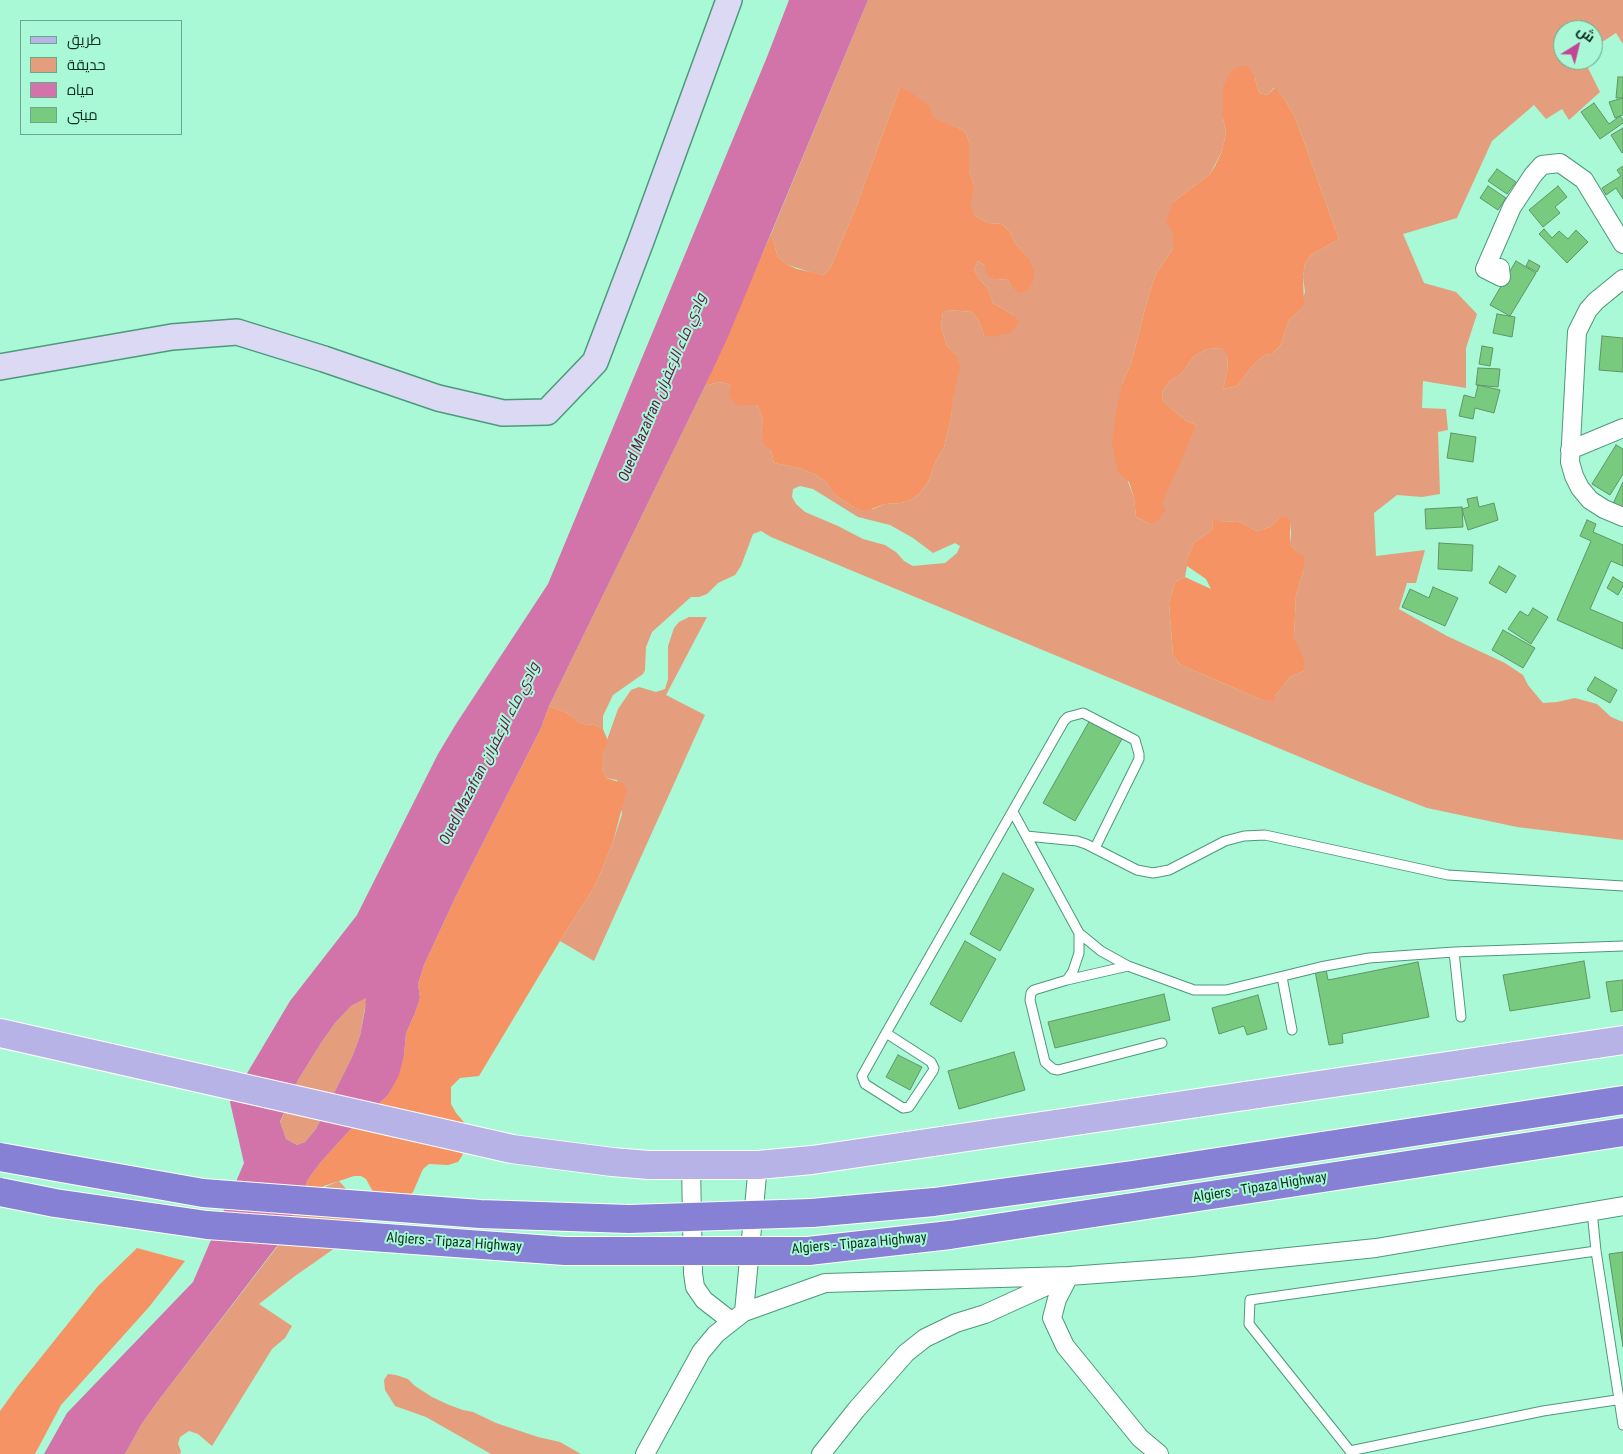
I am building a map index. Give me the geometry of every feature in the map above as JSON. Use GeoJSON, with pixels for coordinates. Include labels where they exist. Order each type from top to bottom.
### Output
{"type":"FeatureCollection","features":[{"type":"Feature","properties":{"kind":"highway"},"geometry":{"type":"LineString","coordinates":[[0,1157],[203,1192],[470,1214],[629,1219],[812,1213],[934,1202],[1132,1175],[1623,1100]]}},
{"type":"Feature","properties":{"kind":"highway","name":"Algiers - Tipaza Highway"},"geometry":{"type":"LineString","coordinates":[[0,1192],[55,1203],[217,1226],[565,1251],[808,1251],[959,1234],[1623,1132]]}},
{"type":"Feature","properties":{"kind":"main road"},"geometry":{"type":"LineString","coordinates":[[0,1032],[512,1149],[649,1165],[758,1165],[812,1160],[1623,1040]]}},
{"type":"Feature","properties":{"kind":"street"},"geometry":{"type":"LineString","coordinates":[[0,367],[172,337],[237,332],[438,398],[503,413],[547,412],[595,362],[729,0]]}},
{"type":"Feature","properties":{"kind":"street"},"geometry":{"type":"LineString","coordinates":[[1500,268],[1501,277],[1485,270],[1512,206],[1542,165],[1560,163],[1584,180],[1623,244]]}},
{"type":"Feature","properties":{"kind":"street"},"geometry":{"type":"LineString","coordinates":[[1623,279],[1588,310],[1577,332],[1570,450],[1570,462],[1580,488],[1590,500],[1604,509],[1623,517]]}},
{"type":"Feature","properties":{"kind":"street"},"geometry":{"type":"LineString","coordinates":[[1570,450],[1623,428]]}},
{"type":"Feature","properties":{"kind":"street"},"geometry":{"type":"LineString","coordinates":[[691,1165],[693,1273],[696,1287],[704,1300],[737,1316]]}},
{"type":"Feature","properties":{"kind":"street"},"geometry":{"type":"LineString","coordinates":[[737,1316],[758,1165]]}},
{"type":"Feature","properties":{"kind":"street"},"geometry":{"type":"LineString","coordinates":[[645,1454],[701,1352],[716,1334],[737,1316],[825,1283],[1069,1276],[1192,1267],[1376,1248],[1623,1206]]}},
{"type":"Feature","properties":{"kind":"street"},"geometry":{"type":"LineString","coordinates":[[821,1454],[856,1410],[900,1360],[925,1338],[956,1322],[985,1314],[1069,1276]]}},
{"type":"Feature","properties":{"kind":"street"},"geometry":{"type":"LineString","coordinates":[[1069,1276],[1057,1299],[1052,1318],[1065,1346],[1140,1438],[1159,1454]]}},
{"type":"Feature","properties":{"kind":"lane"},"geometry":{"type":"LineString","coordinates":[[886,1033],[930,1062],[934,1068],[909,1107],[903,1108],[863,1082],[862,1076],[886,1033],[1013,812],[1064,721],[1068,717],[1083,713],[1135,740],[1139,754],[1139,759],[1094,848]]}},
{"type":"Feature","properties":{"kind":"lane"},"geometry":{"type":"LineString","coordinates":[[1013,812],[1079,933],[1101,951],[1128,966],[1194,990],[1210,991],[1234,988],[1320,967],[1369,958],[1454,952],[1623,946]]}},
{"type":"Feature","properties":{"kind":"lane"},"geometry":{"type":"LineString","coordinates":[[1026,836],[1068,840],[1086,844],[1137,870],[1153,873],[1169,870],[1225,841],[1244,836],[1265,835],[1448,875],[1623,886]]}},
{"type":"Feature","properties":{"kind":"lane"},"geometry":{"type":"LineString","coordinates":[[1067,980],[1073,972],[1079,953],[1079,933]]}},
{"type":"Feature","properties":{"kind":"lane"},"geometry":{"type":"LineString","coordinates":[[1454,952],[1461,1017]]}},
{"type":"Feature","properties":{"kind":"lane"},"geometry":{"type":"LineString","coordinates":[[1128,966],[1067,980],[1034,990],[1030,997],[1043,1057],[1048,1066],[1058,1070],[1162,1043]]}},
{"type":"Feature","properties":{"kind":"lane"},"geometry":{"type":"LineString","coordinates":[[1282,977],[1292,1030]]}},
{"type":"Feature","properties":{"kind":"lane"},"geometry":{"type":"LineString","coordinates":[[1592,1211],[1596,1251],[1621,1399],[1623,1425]]}},
{"type":"Feature","properties":{"kind":"lane"},"geometry":{"type":"LineString","coordinates":[[1596,1251],[1250,1300],[1248,1324],[1350,1451],[1542,1411],[1621,1399]]}},
{"type":"Feature","properties":{"kind":"green space"},"geometry":{"type":"Polygon","coordinates":[[[868,0],[1623,0],[1623,44],[1616,33],[1603,41],[1603,20],[1553,20],[1553,70],[1589,70],[1600,92],[1569,120],[1562,109],[1546,119],[1534,105],[1492,141],[1457,218],[1403,234],[1424,283],[1456,292],[1477,314],[1466,348],[1466,388],[1423,381],[1422,408],[1446,409],[1448,430],[1438,432],[1440,494],[1422,497],[1397,495],[1374,513],[1376,556],[1425,550],[1416,583],[1407,583],[1399,609],[1447,636],[1505,663],[1523,675],[1528,685],[1543,703],[1575,698],[1597,704],[1611,717],[1623,722],[1623,840],[1517,827],[1427,808],[1360,782],[771,537],[761,531],[753,534],[741,566],[735,575],[718,583],[707,594],[691,597],[652,632],[646,647],[645,670],[643,674],[613,695],[603,716],[603,729],[595,725],[575,721],[567,713],[549,706],[705,386],[719,382],[725,383],[731,386],[737,405],[757,405],[763,419],[761,436],[771,450],[774,463],[799,468],[816,475],[826,482],[834,494],[855,508],[873,509],[885,504],[911,500],[919,494],[928,482],[944,447],[951,418],[956,354],[947,346],[941,327],[943,312],[948,310],[972,312],[978,319],[984,335],[1014,315],[993,303],[988,288],[974,270],[978,261],[984,265],[996,280],[1007,279],[1012,287],[1028,257],[1015,243],[1010,232],[1002,224],[989,223],[975,216],[969,205],[975,188],[969,171],[968,157],[970,144],[965,131],[932,117],[900,87],[856,207],[830,269],[824,275],[813,273],[788,265],[778,257],[771,234],[868,0]],[[1255,78],[1223,118],[1226,133],[1222,151],[1210,174],[1173,202],[1173,248],[1156,274],[1131,363],[1122,384],[1128,482],[1134,498],[1136,517],[1150,524],[1197,425],[1186,421],[1163,401],[1162,392],[1169,382],[1182,373],[1194,356],[1207,349],[1221,348],[1228,355],[1227,373],[1223,389],[1237,386],[1255,363],[1265,355],[1272,354],[1280,346],[1289,320],[1299,311],[1305,292],[1303,277],[1305,263],[1311,255],[1339,239],[1295,117],[1282,95],[1274,88],[1267,95],[1259,93],[1255,78]],[[800,486],[793,489],[792,497],[796,504],[805,512],[863,539],[885,545],[913,566],[945,563],[957,553],[960,546],[955,543],[933,553],[913,538],[890,525],[858,517],[813,489],[800,486]],[[1279,518],[1270,527],[1257,531],[1238,521],[1224,522],[1213,520],[1212,530],[1194,543],[1187,559],[1185,577],[1175,582],[1169,603],[1173,656],[1181,665],[1260,699],[1275,696],[1290,677],[1304,671],[1294,637],[1296,595],[1304,569],[1297,552],[1291,545],[1291,522],[1279,518]]]}},
{"type":"Feature","properties":{"kind":"green space"},"geometry":{"type":"Polygon","coordinates":[[[689,617],[707,617],[666,695],[705,715],[594,961],[560,941],[596,884],[622,814],[617,780],[606,778],[602,767],[602,754],[618,709],[631,690],[639,687],[656,692],[665,689],[668,679],[668,646],[674,628],[679,622],[689,617]]]}},
{"type":"Feature","properties":{"kind":"green space"},"geometry":{"type":"Polygon","coordinates":[[[367,997],[360,1036],[352,1057],[316,1129],[305,1142],[297,1145],[286,1139],[280,1123],[298,1080],[335,1023],[351,1006],[367,997]]]}},
{"type":"Feature","properties":{"kind":"green space"},"geometry":{"type":"Polygon","coordinates":[[[339,1181],[349,1192],[361,1211],[360,1221],[335,1248],[259,1304],[292,1326],[285,1338],[272,1349],[212,1446],[198,1434],[189,1431],[180,1437],[178,1444],[181,1451],[180,1454],[125,1454],[155,1405],[277,1247],[304,1196],[339,1181]]]}},
{"type":"Feature","properties":{"kind":"green space"},"geometry":{"type":"Polygon","coordinates":[[[388,1374],[408,1379],[432,1397],[449,1405],[473,1412],[496,1423],[538,1437],[560,1442],[581,1454],[491,1454],[426,1417],[395,1406],[385,1390],[384,1380],[388,1374]]]}},
{"type":"Feature","properties":{"kind":"shaded area"},"geometry":{"type":"Polygon","coordinates":[[[1241,66],[1248,66],[1255,78],[1259,93],[1267,95],[1275,88],[1282,95],[1295,117],[1339,239],[1311,255],[1305,263],[1303,277],[1304,304],[1289,320],[1280,346],[1272,354],[1265,355],[1255,363],[1237,386],[1223,389],[1227,373],[1228,356],[1221,348],[1207,349],[1194,356],[1182,373],[1169,382],[1162,392],[1163,401],[1186,421],[1197,425],[1162,503],[1166,510],[1157,521],[1150,524],[1136,517],[1134,498],[1129,482],[1118,472],[1112,444],[1116,413],[1122,384],[1131,363],[1156,274],[1173,248],[1173,232],[1166,222],[1173,202],[1210,174],[1215,166],[1222,151],[1226,133],[1223,118],[1223,86],[1232,70],[1241,66]]]}},
{"type":"Feature","properties":{"kind":"shaded area"},"geometry":{"type":"Polygon","coordinates":[[[900,87],[912,93],[929,106],[933,117],[965,131],[970,144],[969,171],[975,188],[970,205],[975,216],[989,223],[1002,224],[1010,232],[1015,243],[1028,257],[1034,271],[1033,282],[1028,290],[1020,293],[1012,287],[1007,279],[996,280],[988,276],[984,265],[978,261],[974,270],[988,288],[993,303],[1014,315],[1019,323],[1009,334],[1001,334],[994,337],[984,335],[978,319],[972,312],[949,310],[943,312],[941,327],[947,346],[956,354],[960,367],[944,447],[928,482],[919,494],[911,500],[885,504],[866,511],[855,508],[834,494],[826,482],[816,475],[799,468],[774,463],[771,450],[764,445],[761,435],[763,419],[757,405],[737,405],[729,396],[731,386],[725,383],[719,382],[705,386],[771,234],[778,257],[788,265],[824,275],[830,269],[856,207],[900,87]]]}},
{"type":"Feature","properties":{"kind":"shaded area"},"geometry":{"type":"Polygon","coordinates":[[[1286,516],[1291,522],[1291,545],[1304,557],[1304,569],[1296,595],[1294,637],[1304,660],[1304,671],[1290,677],[1275,696],[1275,701],[1260,699],[1181,665],[1173,656],[1169,603],[1175,582],[1185,577],[1211,589],[1206,579],[1187,566],[1187,559],[1194,543],[1212,530],[1213,519],[1224,522],[1238,521],[1257,531],[1270,527],[1279,518],[1286,516]]]}},
{"type":"Feature","properties":{"kind":"shaded area"},"geometry":{"type":"Polygon","coordinates":[[[549,706],[567,713],[583,724],[595,725],[603,729],[608,741],[602,755],[602,767],[606,778],[622,783],[627,789],[613,842],[596,884],[479,1076],[460,1078],[451,1087],[451,1104],[469,1128],[462,1156],[458,1162],[448,1165],[429,1164],[423,1169],[413,1192],[404,1201],[380,1199],[366,1179],[361,1176],[354,1176],[324,1186],[304,1196],[307,1181],[320,1163],[348,1132],[388,1095],[404,1055],[406,1033],[420,998],[418,984],[424,965],[456,896],[541,728],[549,706]]]}},
{"type":"Feature","properties":{"kind":"shaded area"},"geometry":{"type":"Polygon","coordinates":[[[137,1248],[185,1261],[149,1307],[61,1405],[35,1454],[0,1454],[0,1411],[98,1286],[137,1248]]]}},
{"type":"Feature","properties":{"kind":"water","name":"Oued Mazafran وادي ماء الزعفران"},"geometry":{"type":"Polygon","coordinates":[[[789,0],[868,0],[727,339],[549,706],[541,728],[456,896],[424,965],[418,984],[420,998],[406,1033],[404,1055],[399,1075],[388,1095],[348,1132],[320,1163],[307,1181],[304,1196],[277,1246],[155,1405],[125,1454],[44,1454],[67,1413],[193,1282],[244,1163],[230,1102],[290,1001],[357,915],[438,754],[548,584],[789,0]],[[366,998],[351,1006],[335,1023],[298,1080],[280,1122],[286,1139],[297,1145],[305,1142],[316,1129],[352,1057],[360,1036],[366,998]]]}},
{"type":"Feature","properties":{"kind":"building"},"geometry":{"type":"Polygon","coordinates":[[[1618,77],[1623,77],[1623,98],[1616,98],[1618,77]]]}},
{"type":"Feature","properties":{"kind":"building"},"geometry":{"type":"Polygon","coordinates":[[[1623,98],[1623,115],[1615,118],[1609,102],[1623,98]]]}},
{"type":"Feature","properties":{"kind":"building"},"geometry":{"type":"Polygon","coordinates":[[[1594,103],[1609,124],[1620,116],[1623,120],[1623,123],[1600,139],[1581,112],[1594,103]]]}},
{"type":"Feature","properties":{"kind":"building"},"geometry":{"type":"Polygon","coordinates":[[[1623,128],[1623,152],[1622,153],[1611,135],[1623,128]]]}},
{"type":"Feature","properties":{"kind":"building"},"geometry":{"type":"Polygon","coordinates":[[[1623,166],[1623,199],[1616,188],[1606,195],[1602,188],[1621,176],[1617,170],[1623,166]]]}},
{"type":"Feature","properties":{"kind":"building"},"geometry":{"type":"Polygon","coordinates":[[[1497,169],[1516,182],[1507,194],[1488,181],[1497,169]]]}},
{"type":"Feature","properties":{"kind":"building"},"geometry":{"type":"Polygon","coordinates":[[[1488,186],[1506,198],[1498,210],[1480,198],[1488,186]]]}},
{"type":"Feature","properties":{"kind":"building"},"geometry":{"type":"Polygon","coordinates":[[[1558,186],[1567,197],[1555,207],[1560,213],[1543,227],[1529,210],[1558,186]]]}},
{"type":"Feature","properties":{"kind":"building"},"geometry":{"type":"Polygon","coordinates":[[[1544,229],[1552,238],[1559,231],[1568,239],[1576,230],[1588,242],[1567,263],[1539,234],[1544,229]]]}},
{"type":"Feature","properties":{"kind":"building"},"geometry":{"type":"Polygon","coordinates":[[[1529,260],[1540,266],[1537,272],[1526,266],[1529,260]]]}},
{"type":"Feature","properties":{"kind":"building"},"geometry":{"type":"Polygon","coordinates":[[[1516,261],[1536,273],[1510,316],[1490,305],[1516,261]]]}},
{"type":"Feature","properties":{"kind":"building"},"geometry":{"type":"Polygon","coordinates":[[[1497,314],[1515,317],[1512,337],[1493,333],[1497,314]]]}},
{"type":"Feature","properties":{"kind":"building"},"geometry":{"type":"Polygon","coordinates":[[[1602,336],[1623,338],[1623,372],[1599,370],[1602,336]]]}},
{"type":"Feature","properties":{"kind":"building"},"geometry":{"type":"Polygon","coordinates":[[[1482,346],[1493,348],[1490,366],[1479,364],[1482,346]]]}},
{"type":"Feature","properties":{"kind":"building"},"geometry":{"type":"Polygon","coordinates":[[[1478,368],[1500,369],[1498,387],[1476,385],[1478,368]]]}},
{"type":"Feature","properties":{"kind":"building"},"geometry":{"type":"Polygon","coordinates":[[[1478,385],[1500,390],[1494,413],[1475,408],[1473,419],[1459,416],[1464,395],[1475,398],[1478,385]]]}},
{"type":"Feature","properties":{"kind":"building"},"geometry":{"type":"Polygon","coordinates":[[[1451,433],[1476,437],[1473,462],[1447,458],[1451,433]]]}},
{"type":"Feature","properties":{"kind":"building"},"geometry":{"type":"Polygon","coordinates":[[[1616,445],[1623,449],[1623,474],[1610,495],[1592,484],[1616,445]]]}},
{"type":"Feature","properties":{"kind":"building"},"geometry":{"type":"Polygon","coordinates":[[[1623,482],[1623,511],[1612,506],[1623,482]]]}},
{"type":"Feature","properties":{"kind":"building"},"geometry":{"type":"Polygon","coordinates":[[[1477,497],[1479,507],[1494,503],[1498,520],[1468,530],[1462,509],[1469,507],[1467,499],[1477,497]]]}},
{"type":"Feature","properties":{"kind":"building"},"geometry":{"type":"Polygon","coordinates":[[[1462,507],[1463,527],[1426,529],[1425,509],[1462,507]]]}},
{"type":"Feature","properties":{"kind":"building"},"geometry":{"type":"Polygon","coordinates":[[[1587,520],[1596,524],[1593,532],[1623,545],[1623,566],[1611,561],[1590,609],[1623,623],[1623,649],[1557,620],[1591,541],[1580,536],[1587,520]]]}},
{"type":"Feature","properties":{"kind":"building"},"geometry":{"type":"Polygon","coordinates":[[[1439,543],[1473,545],[1472,571],[1438,569],[1439,543]]]}},
{"type":"Feature","properties":{"kind":"building"},"geometry":{"type":"Polygon","coordinates":[[[1499,566],[1516,576],[1506,593],[1489,583],[1499,566]]]}},
{"type":"Feature","properties":{"kind":"building"},"geometry":{"type":"Polygon","coordinates":[[[1613,577],[1623,583],[1618,595],[1607,588],[1613,577]]]}},
{"type":"Feature","properties":{"kind":"building"},"geometry":{"type":"Polygon","coordinates":[[[1433,587],[1458,598],[1445,626],[1402,607],[1410,589],[1429,598],[1433,587]]]}},
{"type":"Feature","properties":{"kind":"building"},"geometry":{"type":"Polygon","coordinates":[[[1533,608],[1548,617],[1531,644],[1508,629],[1520,611],[1528,616],[1533,608]]]}},
{"type":"Feature","properties":{"kind":"building"},"geometry":{"type":"Polygon","coordinates":[[[1503,630],[1535,648],[1523,668],[1492,650],[1503,630]]]}},
{"type":"Feature","properties":{"kind":"building"},"geometry":{"type":"Polygon","coordinates":[[[1595,677],[1617,690],[1610,703],[1587,690],[1595,677]]]}},
{"type":"Feature","properties":{"kind":"building"},"geometry":{"type":"Polygon","coordinates":[[[1090,720],[1122,739],[1075,821],[1043,803],[1090,720]]]}},
{"type":"Feature","properties":{"kind":"building"},"geometry":{"type":"Polygon","coordinates":[[[1003,873],[1034,889],[1000,951],[970,934],[1003,873]]]}},
{"type":"Feature","properties":{"kind":"building"},"geometry":{"type":"Polygon","coordinates":[[[965,941],[996,959],[961,1022],[930,1004],[965,941]]]}},
{"type":"Feature","properties":{"kind":"building"},"geometry":{"type":"Polygon","coordinates":[[[1584,961],[1590,998],[1510,1011],[1503,975],[1584,961]]]}},
{"type":"Feature","properties":{"kind":"building"},"geometry":{"type":"Polygon","coordinates":[[[1418,962],[1429,1017],[1342,1034],[1343,1043],[1329,1045],[1315,971],[1326,969],[1328,980],[1418,962]]]}},
{"type":"Feature","properties":{"kind":"building"},"geometry":{"type":"Polygon","coordinates":[[[1623,980],[1623,1010],[1611,1012],[1606,982],[1623,980]]]}},
{"type":"Feature","properties":{"kind":"building"},"geometry":{"type":"Polygon","coordinates":[[[1164,994],[1170,1020],[1055,1048],[1048,1022],[1164,994]]]}},
{"type":"Feature","properties":{"kind":"building"},"geometry":{"type":"Polygon","coordinates":[[[1258,995],[1267,1029],[1247,1035],[1244,1026],[1219,1034],[1212,1008],[1258,995]]]}},
{"type":"Feature","properties":{"kind":"building"},"geometry":{"type":"Polygon","coordinates":[[[1014,1052],[1025,1090],[959,1109],[948,1071],[1014,1052]]]}},
{"type":"Feature","properties":{"kind":"building"},"geometry":{"type":"Polygon","coordinates":[[[898,1055],[922,1067],[910,1090],[886,1077],[898,1055]]]}},
{"type":"Feature","properties":{"kind":"building"},"geometry":{"type":"Polygon","coordinates":[[[1623,1252],[1623,1347],[1609,1254],[1623,1252]]]}}]}
